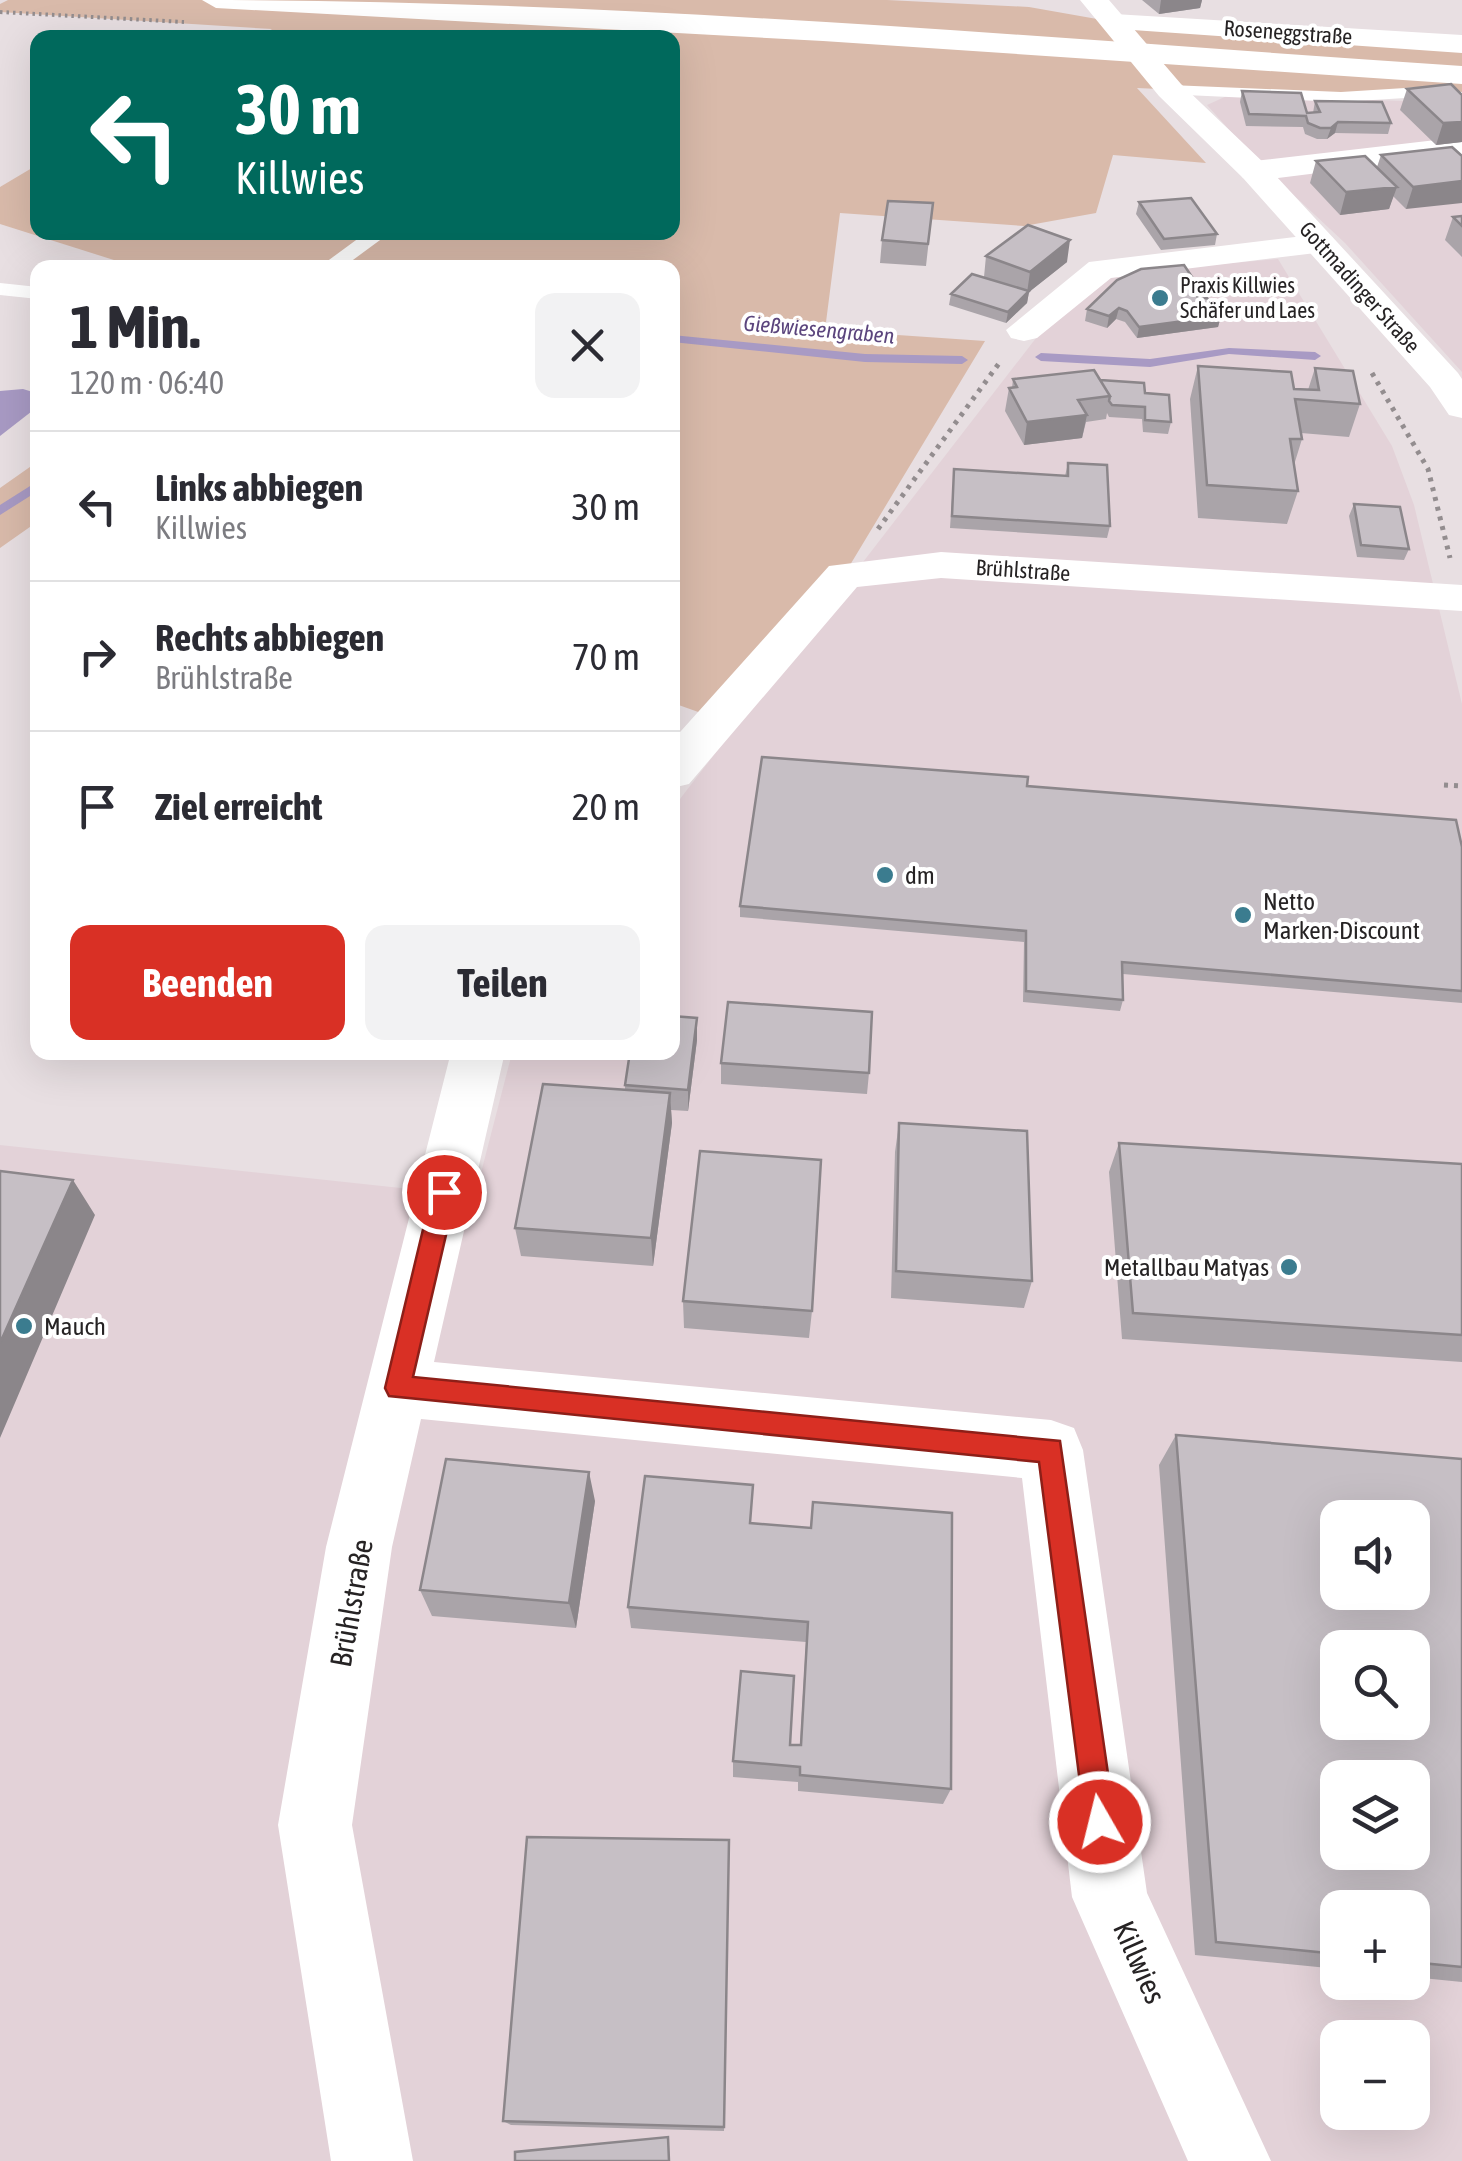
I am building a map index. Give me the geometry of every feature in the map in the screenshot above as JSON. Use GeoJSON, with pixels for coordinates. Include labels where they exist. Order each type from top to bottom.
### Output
{"type":"FeatureCollection","features":[{"type":"Feature","properties":{"kind":"street"},"geometry":{"type":"LineString","coordinates":[[216,0],[1071,47],[1462,75]]}},
{"type":"Feature","properties":{"kind":"street","name":"Roseneggstraße"},"geometry":{"type":"LineString","coordinates":[[1104,11],[1178,23],[1462,44]]}},
{"type":"Feature","properties":{"kind":"street","name":"Gottmadinger Straße"},"geometry":{"type":"LineString","coordinates":[[1104,11],[1170,90],[1254,170],[1445,381],[1462,407]]}},
{"type":"Feature","properties":{"kind":"street"},"geometry":{"type":"LineString","coordinates":[[1254,170],[1462,146]]}},
{"type":"Feature","properties":{"kind":"street"},"geometry":{"type":"LineString","coordinates":[[1024,330],[1101,269],[1320,244]]}},
{"type":"Feature","properties":{"kind":"street","name":"Brühlstraße"},"geometry":{"type":"LineString","coordinates":[[844,574],[941,565],[1461,598]]}},
{"type":"Feature","properties":{"kind":"street"},"geometry":{"type":"LineString","coordinates":[[680,763],[844,574]]}},
{"type":"Feature","properties":{"kind":"street","name":"Brühlstraße"},"geometry":{"type":"LineString","coordinates":[[372,2161],[315,1825],[359,1547],[476,1060]]}},
{"type":"Feature","properties":{"kind":"street","name":"Killwies"},"geometry":{"type":"LineString","coordinates":[[398,1388],[1051,1450],[1110,1896],[1230,2161]]}},
{"type":"Feature","properties":{"kind":"lane"},"geometry":{"type":"LineString","coordinates":[[1170,90],[1341,98],[1421,92],[1462,97]]}},
{"type":"Feature","properties":{"kind":"lane"},"geometry":{"type":"LineString","coordinates":[[340,260],[369,240]]}},
{"type":"Feature","properties":{"kind":"lane"},"geometry":{"type":"LineString","coordinates":[[0,288],[30,292]]}},
{"type":"Feature","properties":{"kind":"path"},"geometry":{"type":"LineString","coordinates":[[844,574],[1024,330]]}},
{"type":"Feature","properties":{"kind":"path"},"geometry":{"type":"LineString","coordinates":[[1369,368],[1428,469],[1461,598]]}},
{"type":"Feature","properties":{"kind":"path"},"geometry":{"type":"LineString","coordinates":[[1444,785],[1462,786]]}},
{"type":"Feature","properties":{"kind":"shaded area"},"geometry":{"type":"Polygon","coordinates":[[[8,0],[887,0],[1029,7],[1114,22],[1462,44],[1462,97],[1341,97],[1137,88],[1206,163],[1113,155],[1096,213],[1024,226],[840,213],[825,330],[985,341],[844,575],[718,719],[680,705],[680,260],[114,260],[51,240],[680,240],[680,30],[270,30],[0,12],[0,4],[8,0]]]}},
{"type":"Feature","properties":{"kind":"shaded area"},"geometry":{"type":"Polygon","coordinates":[[[1229,95],[1462,103],[1462,372],[1345,243],[1257,161],[1207,105],[1229,95]]]}},
{"type":"Feature","properties":{"kind":"shaded area"},"geometry":{"type":"Polygon","coordinates":[[[30,169],[30,233],[0,224],[0,187],[30,169]]]}},
{"type":"Feature","properties":{"kind":"shaded area"},"geometry":{"type":"Polygon","coordinates":[[[1278,259],[1392,446],[1414,505],[1462,704],[1462,2161],[0,2161],[0,1145],[475,1196],[510,1060],[680,1060],[680,799],[1043,329],[1108,274],[1278,259]]]}},
{"type":"Feature","properties":{"kind":"shaded area"},"geometry":{"type":"Polygon","coordinates":[[[0,391],[30,391],[30,413],[0,436],[0,391]]]}},
{"type":"Feature","properties":{"kind":"shaded area"},"geometry":{"type":"Polygon","coordinates":[[[30,467],[30,527],[0,548],[0,488],[30,467]]]}},
{"type":"Feature","properties":{"kind":"building"},"geometry":{"type":"Polygon","coordinates":[[[1451,84],[1462,95],[1462,122],[1443,123],[1407,89],[1451,84]]]}},
{"type":"Feature","properties":{"kind":"building"},"geometry":{"type":"Polygon","coordinates":[[[1242,91],[1301,93],[1307,113],[1320,112],[1315,101],[1382,102],[1391,123],[1338,122],[1331,128],[1320,128],[1308,123],[1306,116],[1249,114],[1242,91]]]}},
{"type":"Feature","properties":{"kind":"building"},"geometry":{"type":"Polygon","coordinates":[[[1452,147],[1462,156],[1462,181],[1413,187],[1381,155],[1452,147]]]}},
{"type":"Feature","properties":{"kind":"building"},"geometry":{"type":"Polygon","coordinates":[[[1365,156],[1397,187],[1346,192],[1316,161],[1365,156]]]}},
{"type":"Feature","properties":{"kind":"building"},"geometry":{"type":"Polygon","coordinates":[[[1191,198],[1217,234],[1164,239],[1139,202],[1191,198]]]}},
{"type":"Feature","properties":{"kind":"building"},"geometry":{"type":"Polygon","coordinates":[[[888,201],[933,203],[928,244],[882,240],[888,201]]]}},
{"type":"Feature","properties":{"kind":"building"},"geometry":{"type":"Polygon","coordinates":[[[1028,225],[1070,240],[1030,272],[986,256],[1028,225]]]}},
{"type":"Feature","properties":{"kind":"building"},"geometry":{"type":"Polygon","coordinates":[[[1184,265],[1200,293],[1195,293],[1199,299],[1207,298],[1221,316],[1139,327],[1127,311],[1119,308],[1109,316],[1087,309],[1117,280],[1141,269],[1184,265]]]}},
{"type":"Feature","properties":{"kind":"building"},"geometry":{"type":"Polygon","coordinates":[[[972,274],[1029,291],[1008,312],[951,294],[972,274]]]}},
{"type":"Feature","properties":{"kind":"building"},"geometry":{"type":"Polygon","coordinates":[[[1198,366],[1291,372],[1294,389],[1319,390],[1315,368],[1353,371],[1360,404],[1295,399],[1302,439],[1290,439],[1298,491],[1207,485],[1198,366]]]}},
{"type":"Feature","properties":{"kind":"building"},"geometry":{"type":"Polygon","coordinates":[[[1094,370],[1110,396],[1078,400],[1087,415],[1027,422],[1009,388],[1017,387],[1013,379],[1094,370]]]}},
{"type":"Feature","properties":{"kind":"building"},"geometry":{"type":"Polygon","coordinates":[[[1100,380],[1144,383],[1145,393],[1169,395],[1171,422],[1145,420],[1145,407],[1112,405],[1100,380]]]}},
{"type":"Feature","properties":{"kind":"building"},"geometry":{"type":"Polygon","coordinates":[[[1068,463],[1107,465],[1110,526],[952,516],[954,469],[1068,476],[1068,463]]]}},
{"type":"Feature","properties":{"kind":"building"},"geometry":{"type":"Polygon","coordinates":[[[1354,504],[1400,507],[1409,549],[1361,545],[1354,504]]]}},
{"type":"Feature","properties":{"kind":"building","name":"Netto Marken-Discount"},"geometry":{"type":"Polygon","coordinates":[[[762,757],[1028,777],[1027,786],[1456,820],[1462,847],[1462,991],[1122,962],[1123,1000],[1026,991],[1026,931],[740,906],[762,757]]]}},
{"type":"Feature","properties":{"kind":"building"},"geometry":{"type":"Polygon","coordinates":[[[728,1002],[872,1012],[869,1073],[721,1063],[728,1002]]]}},
{"type":"Feature","properties":{"kind":"building"},"geometry":{"type":"Polygon","coordinates":[[[680,1017],[697,1018],[688,1090],[625,1085],[629,1060],[680,1060],[680,1017]]]}},
{"type":"Feature","properties":{"kind":"building"},"geometry":{"type":"Polygon","coordinates":[[[543,1084],[670,1093],[651,1238],[515,1228],[543,1084]]]}},
{"type":"Feature","properties":{"kind":"building"},"geometry":{"type":"Polygon","coordinates":[[[899,1123],[1027,1131],[1032,1281],[896,1271],[899,1123]]]}},
{"type":"Feature","properties":{"kind":"building","name":"Metallbau Matyas"},"geometry":{"type":"Polygon","coordinates":[[[1119,1143],[1462,1164],[1462,1335],[1133,1313],[1119,1143]]]}},
{"type":"Feature","properties":{"kind":"building"},"geometry":{"type":"Polygon","coordinates":[[[700,1151],[821,1160],[812,1311],[683,1301],[700,1151]]]}},
{"type":"Feature","properties":{"kind":"building"},"geometry":{"type":"Polygon","coordinates":[[[0,1171],[73,1180],[0,1343],[0,1171]]]}},
{"type":"Feature","properties":{"kind":"building"},"geometry":{"type":"Polygon","coordinates":[[[1176,1435],[1462,1459],[1462,1967],[1430,1964],[1430,1890],[1320,1890],[1320,1952],[1216,1942],[1176,1435]]]}},
{"type":"Feature","properties":{"kind":"building"},"geometry":{"type":"Polygon","coordinates":[[[446,1459],[589,1472],[569,1603],[420,1590],[446,1459]]]}},
{"type":"Feature","properties":{"kind":"building"},"geometry":{"type":"Polygon","coordinates":[[[645,1476],[753,1485],[750,1523],[811,1528],[813,1502],[952,1513],[951,1789],[800,1775],[800,1767],[733,1761],[741,1671],[794,1676],[790,1745],[801,1745],[808,1622],[628,1607],[645,1476]]]}},
{"type":"Feature","properties":{"kind":"building"},"geometry":{"type":"Polygon","coordinates":[[[527,1837],[729,1840],[724,2127],[503,2121],[527,1837]]]}},
{"type":"Feature","properties":{"kind":"building"},"geometry":{"type":"Polygon","coordinates":[[[668,2137],[669,2161],[515,2161],[515,2152],[668,2137]]]}},
{"type":"Feature","properties":{"kind":"waterway","name":"Gießwiesengraben"},"geometry":{"type":"LineString","coordinates":[[680,339],[865,358],[962,360]]}},
{"type":"Feature","properties":{"kind":"waterway","name":"Gießwiesengraben"},"geometry":{"type":"LineString","coordinates":[[1041,357],[1150,363],[1229,351],[1315,356]]}},
{"type":"Feature","properties":{"kind":"waterway","name":"Gießwiesengraben"},"geometry":{"type":"LineString","coordinates":[[0,511],[30,490]]}},
{"type":"Feature","properties":{"kind":"place","name":"Praxis Killwies Schäfer und Laes"},"geometry":{"type":"Point","coordinates":[1160,298]}},
{"type":"Feature","properties":{"kind":"place","name":"dm"},"geometry":{"type":"Point","coordinates":[885,875]}},
{"type":"Feature","properties":{"kind":"place","name":"Netto Marken-Discount"},"geometry":{"type":"Point","coordinates":[1243,915]}},
{"type":"Feature","properties":{"kind":"place","name":"Metallbau Matyas"},"geometry":{"type":"Point","coordinates":[1289,1267]}},
{"type":"Feature","properties":{"kind":"place","name":"Mauch"},"geometry":{"type":"Point","coordinates":[24,1326]}},
{"type":"Feature","properties":{"kind":"route"},"geometry":{"type":"LineString","coordinates":[[444,1192],[398,1388],[1051,1450],[1100,1822]]}}]}
